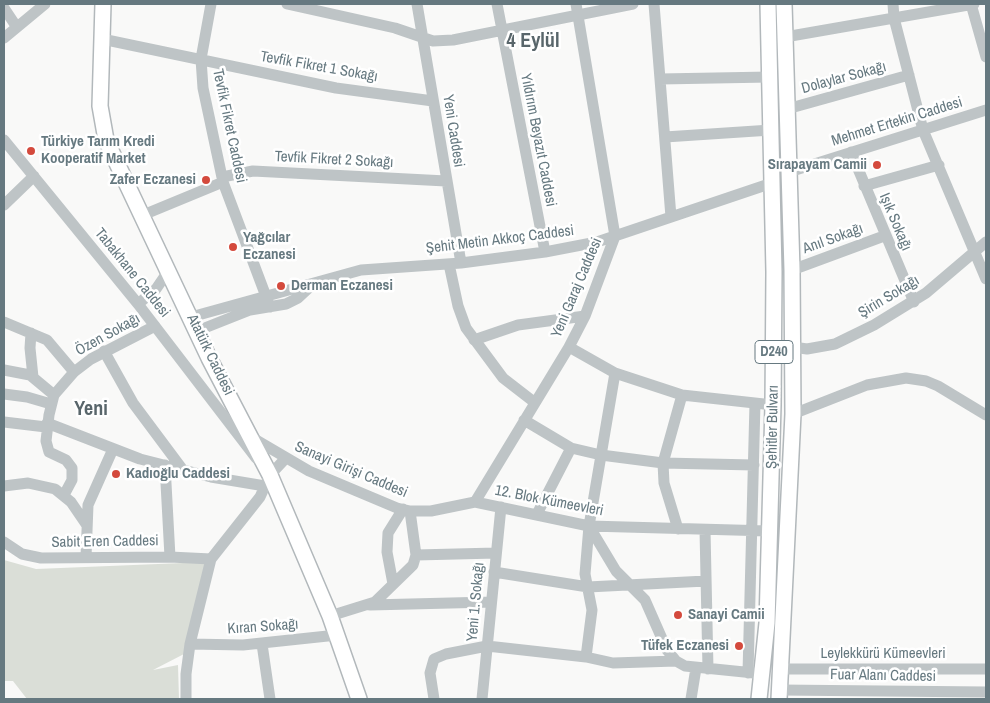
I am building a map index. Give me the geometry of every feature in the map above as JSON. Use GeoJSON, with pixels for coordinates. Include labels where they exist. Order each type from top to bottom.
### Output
{"type":"FeatureCollection","features":[{"type":"Feature","properties":{"kind":"main road","name":"Atatürk Caddesi"},"geometry":{"type":"LineString","coordinates":[[103,4],[100,106],[103,128],[111,152],[251,437],[268,480],[330,616],[359,699]]}},
{"type":"Feature","properties":{"kind":"main road","name":"Şehitler Bulvarı"},"geometry":{"type":"LineString","coordinates":[[759,699],[756,673],[770,531],[774,405],[768,4]]}},
{"type":"Feature","properties":{"kind":"main road","name":"Şehitler Bulvarı"},"geometry":{"type":"LineString","coordinates":[[779,695],[792,414],[793,347],[784,4]]}},
{"type":"Feature","properties":{"kind":"street"},"geometry":{"type":"LineString","coordinates":[[4,38],[16,26],[45,4]]}},
{"type":"Feature","properties":{"kind":"street","name":"Tevfik Fikret Caddesi"},"geometry":{"type":"LineString","coordinates":[[212,4],[201,59],[203,88],[222,180],[268,302]]}},
{"type":"Feature","properties":{"kind":"street"},"geometry":{"type":"LineString","coordinates":[[287,4],[317,7],[395,28],[423,40],[453,40],[577,9],[633,4]]}},
{"type":"Feature","properties":{"kind":"street","name":"Yeni Caddesi"},"geometry":{"type":"LineString","coordinates":[[417,4],[461,263]]}},
{"type":"Feature","properties":{"kind":"street","name":"Yıldırım Beyazıt Caddesi"},"geometry":{"type":"LineString","coordinates":[[498,4],[545,252]]}},
{"type":"Feature","properties":{"kind":"street"},"geometry":{"type":"LineString","coordinates":[[654,4],[671,217]]}},
{"type":"Feature","properties":{"kind":"street"},"geometry":{"type":"LineString","coordinates":[[893,4],[894,18],[923,130],[986,280]]}},
{"type":"Feature","properties":{"kind":"street"},"geometry":{"type":"LineString","coordinates":[[785,37],[972,4],[986,58]]}},
{"type":"Feature","properties":{"kind":"street"},"geometry":{"type":"LineString","coordinates":[[4,8],[16,26]]}},
{"type":"Feature","properties":{"kind":"street","name":"Yeni Garaj Caddesi"},"geometry":{"type":"LineString","coordinates":[[475,502],[569,347],[585,316],[615,236],[577,9]]}},
{"type":"Feature","properties":{"kind":"street","name":"Tevfik Fikret 1 Sokağı"},"geometry":{"type":"LineString","coordinates":[[102,39],[336,88],[432,101]]}},
{"type":"Feature","properties":{"kind":"street","name":"Dolaylar Sokağı"},"geometry":{"type":"LineString","coordinates":[[787,109],[909,75]]}},
{"type":"Feature","properties":{"kind":"street"},"geometry":{"type":"LineString","coordinates":[[660,79],[770,77]]}},
{"type":"Feature","properties":{"kind":"street","name":"Mehmet Ertekin Caddesi"},"geometry":{"type":"LineString","coordinates":[[789,172],[986,110]]}},
{"type":"Feature","properties":{"kind":"street"},"geometry":{"type":"LineString","coordinates":[[666,137],[771,130]]}},
{"type":"Feature","properties":{"kind":"street","name":"Tabakhane Caddesi"},"geometry":{"type":"LineString","coordinates":[[4,140],[138,304],[209,397],[268,480]]}},
{"type":"Feature","properties":{"kind":"street","name":"Işık Sokağı"},"geometry":{"type":"LineString","coordinates":[[851,152],[884,236],[914,302]]}},
{"type":"Feature","properties":{"kind":"street"},"geometry":{"type":"LineString","coordinates":[[864,186],[939,165]]}},
{"type":"Feature","properties":{"kind":"street","name":"Tevfik Fikret 2 Sokağı"},"geometry":{"type":"LineString","coordinates":[[142,215],[222,180],[253,171],[446,181]]}},
{"type":"Feature","properties":{"kind":"street"},"geometry":{"type":"LineString","coordinates":[[4,205],[34,176]]}},
{"type":"Feature","properties":{"kind":"street","name":"Şehit Metin Akkoç Caddesi"},"geometry":{"type":"LineString","coordinates":[[194,324],[268,302],[314,284],[361,270],[461,263],[545,252],[615,236],[772,183]]}},
{"type":"Feature","properties":{"kind":"street","name":"Anıl Sokağı"},"geometry":{"type":"LineString","coordinates":[[792,270],[884,236]]}},
{"type":"Feature","properties":{"kind":"street","name":"Şirin Sokağı"},"geometry":{"type":"LineString","coordinates":[[793,347],[807,349],[835,344],[874,325],[914,302],[986,242]]}},
{"type":"Feature","properties":{"kind":"street"},"geometry":{"type":"LineString","coordinates":[[449,264],[462,318],[474,340],[503,378],[534,402]]}},
{"type":"Feature","properties":{"kind":"street"},"geometry":{"type":"LineString","coordinates":[[138,304],[156,289],[169,270]]}},
{"type":"Feature","properties":{"kind":"street"},"geometry":{"type":"LineString","coordinates":[[474,340],[512,327],[585,316]]}},
{"type":"Feature","properties":{"kind":"street"},"geometry":{"type":"LineString","coordinates":[[4,322],[50,342],[74,372]]}},
{"type":"Feature","properties":{"kind":"street","name":"Özen Sokağı"},"geometry":{"type":"LineString","coordinates":[[64,495],[72,480],[73,472],[66,460],[49,452],[46,441],[52,400],[74,372],[104,351],[155,326]]}},
{"type":"Feature","properties":{"kind":"street"},"geometry":{"type":"LineString","coordinates":[[31,333],[30,348],[33,377]]}},
{"type":"Feature","properties":{"kind":"street"},"geometry":{"type":"LineString","coordinates":[[569,347],[615,373],[682,395],[774,405]]}},
{"type":"Feature","properties":{"kind":"street"},"geometry":{"type":"LineString","coordinates":[[104,351],[132,403],[183,470]]}},
{"type":"Feature","properties":{"kind":"street"},"geometry":{"type":"LineString","coordinates":[[4,370],[21,372],[33,377],[52,400]]}},
{"type":"Feature","properties":{"kind":"street"},"geometry":{"type":"LineString","coordinates":[[586,657],[592,610],[585,574],[589,526],[615,373]]}},
{"type":"Feature","properties":{"kind":"street"},"geometry":{"type":"LineString","coordinates":[[792,414],[868,385],[906,378],[926,381],[938,386],[986,415]]}},
{"type":"Feature","properties":{"kind":"street"},"geometry":{"type":"LineString","coordinates":[[209,397],[226,389]]}},
{"type":"Feature","properties":{"kind":"street"},"geometry":{"type":"LineString","coordinates":[[678,529],[664,483],[663,463],[682,395]]}},
{"type":"Feature","properties":{"kind":"street"},"geometry":{"type":"LineString","coordinates":[[4,398],[27,397],[52,400]]}},
{"type":"Feature","properties":{"kind":"street"},"geometry":{"type":"LineString","coordinates":[[589,526],[610,562],[645,600],[667,650],[676,661],[685,666],[696,668],[756,673],[752,531],[755,403]]}},
{"type":"Feature","properties":{"kind":"street"},"geometry":{"type":"LineString","coordinates":[[524,420],[571,448],[601,455],[663,463],[754,465]]}},
{"type":"Feature","properties":{"kind":"street"},"geometry":{"type":"LineString","coordinates":[[4,422],[47,425],[113,449],[183,470],[268,480]]}},
{"type":"Feature","properties":{"kind":"street","name":"Sanayi Girişi Caddesi"},"geometry":{"type":"LineString","coordinates":[[251,437],[285,458],[329,480],[407,510],[431,511],[475,502]]}},
{"type":"Feature","properties":{"kind":"street"},"geometry":{"type":"LineString","coordinates":[[537,514],[571,448]]}},
{"type":"Feature","properties":{"kind":"street"},"geometry":{"type":"LineString","coordinates":[[86,557],[86,524],[90,498],[113,449]]}},
{"type":"Feature","properties":{"kind":"street"},"geometry":{"type":"LineString","coordinates":[[186,699],[186,674],[190,644],[211,559],[260,497],[268,480],[285,458]]}},
{"type":"Feature","properties":{"kind":"street"},"geometry":{"type":"LineString","coordinates":[[165,465],[170,557]]}},
{"type":"Feature","properties":{"kind":"street"},"geometry":{"type":"LineString","coordinates":[[4,486],[37,484],[54,489],[64,495],[86,524]]}},
{"type":"Feature","properties":{"kind":"street","name":"12. Blok Kümeevleri"},"geometry":{"type":"LineString","coordinates":[[475,502],[589,526],[770,531]]}},
{"type":"Feature","properties":{"kind":"street","name":"Yeni 1. Sokağı"},"geometry":{"type":"LineString","coordinates":[[482,699],[501,507]]}},
{"type":"Feature","properties":{"kind":"street"},"geometry":{"type":"LineString","coordinates":[[330,616],[368,605],[380,598],[413,565],[416,555],[407,510]]}},
{"type":"Feature","properties":{"kind":"street"},"geometry":{"type":"LineString","coordinates":[[393,584],[387,552],[388,533],[407,510]]}},
{"type":"Feature","properties":{"kind":"street"},"geometry":{"type":"LineString","coordinates":[[705,530],[708,669]]}},
{"type":"Feature","properties":{"kind":"street","name":"Sabit Eren Caddesi"},"geometry":{"type":"LineString","coordinates":[[4,542],[22,554],[31,557],[170,557],[211,559]]}},
{"type":"Feature","properties":{"kind":"street"},"geometry":{"type":"LineString","coordinates":[[416,555],[496,553]]}},
{"type":"Feature","properties":{"kind":"street"},"geometry":{"type":"LineString","coordinates":[[494,572],[588,587],[706,581]]}},
{"type":"Feature","properties":{"kind":"street"},"geometry":{"type":"LineString","coordinates":[[368,605],[491,602]]}},
{"type":"Feature","properties":{"kind":"street","name":"Kıran Sokağı"},"geometry":{"type":"LineString","coordinates":[[190,644],[262,644],[337,635]]}},
{"type":"Feature","properties":{"kind":"street"},"geometry":{"type":"LineString","coordinates":[[262,644],[270,699]]}},
{"type":"Feature","properties":{"kind":"street"},"geometry":{"type":"LineString","coordinates":[[434,699],[430,673],[434,659],[446,654],[487,646],[586,657],[613,663],[676,661]]}},
{"type":"Feature","properties":{"kind":"street"},"geometry":{"type":"LineString","coordinates":[[691,699],[696,668]]}},
{"type":"Feature","properties":{"kind":"street","name":"Leylekkürü Kümeevleri"},"geometry":{"type":"LineString","coordinates":[[780,669],[986,669]]}},
{"type":"Feature","properties":{"kind":"street","name":"Fuar Alanı Caddesi"},"geometry":{"type":"LineString","coordinates":[[779,695],[986,692]]}},
{"type":"Feature","properties":{"kind":"shaded area"},"geometry":{"type":"Polygon","coordinates":[[[4,560],[36,569],[207,562],[184,654],[153,670],[178,665],[179,699],[27,699],[13,681],[4,681],[4,560]]]}},
{"type":"Feature","properties":{"kind":"place","name":"Türkiye Tarım Kredi Kooperatif Market"},"geometry":{"type":"Point","coordinates":[31,151]}},
{"type":"Feature","properties":{"kind":"place","name":"Sırapayam Camii"},"geometry":{"type":"Point","coordinates":[877,165]}},
{"type":"Feature","properties":{"kind":"place","name":"Zafer Eczanesi"},"geometry":{"type":"Point","coordinates":[206,180]}},
{"type":"Feature","properties":{"kind":"place","name":"Yağcılar Eczanesi"},"geometry":{"type":"Point","coordinates":[233,247]}},
{"type":"Feature","properties":{"kind":"place","name":"Derman Eczanesi"},"geometry":{"type":"Point","coordinates":[281,286]}},
{"type":"Feature","properties":{"kind":"place","name":"Kadıoğlu Caddesi"},"geometry":{"type":"Point","coordinates":[116,474]}},
{"type":"Feature","properties":{"kind":"place","name":"Sanayi Camii"},"geometry":{"type":"Point","coordinates":[678,615]}},
{"type":"Feature","properties":{"kind":"place","name":"Tüfek Eczanesi"},"geometry":{"type":"Point","coordinates":[739,646]}},
{"type":"Feature","properties":{"kind":"district","name":"4 Eylül"},"geometry":{"type":"Point","coordinates":[533,42]}},
{"type":"Feature","properties":{"kind":"district","name":"Yeni"},"geometry":{"type":"Point","coordinates":[91,410]}}]}
